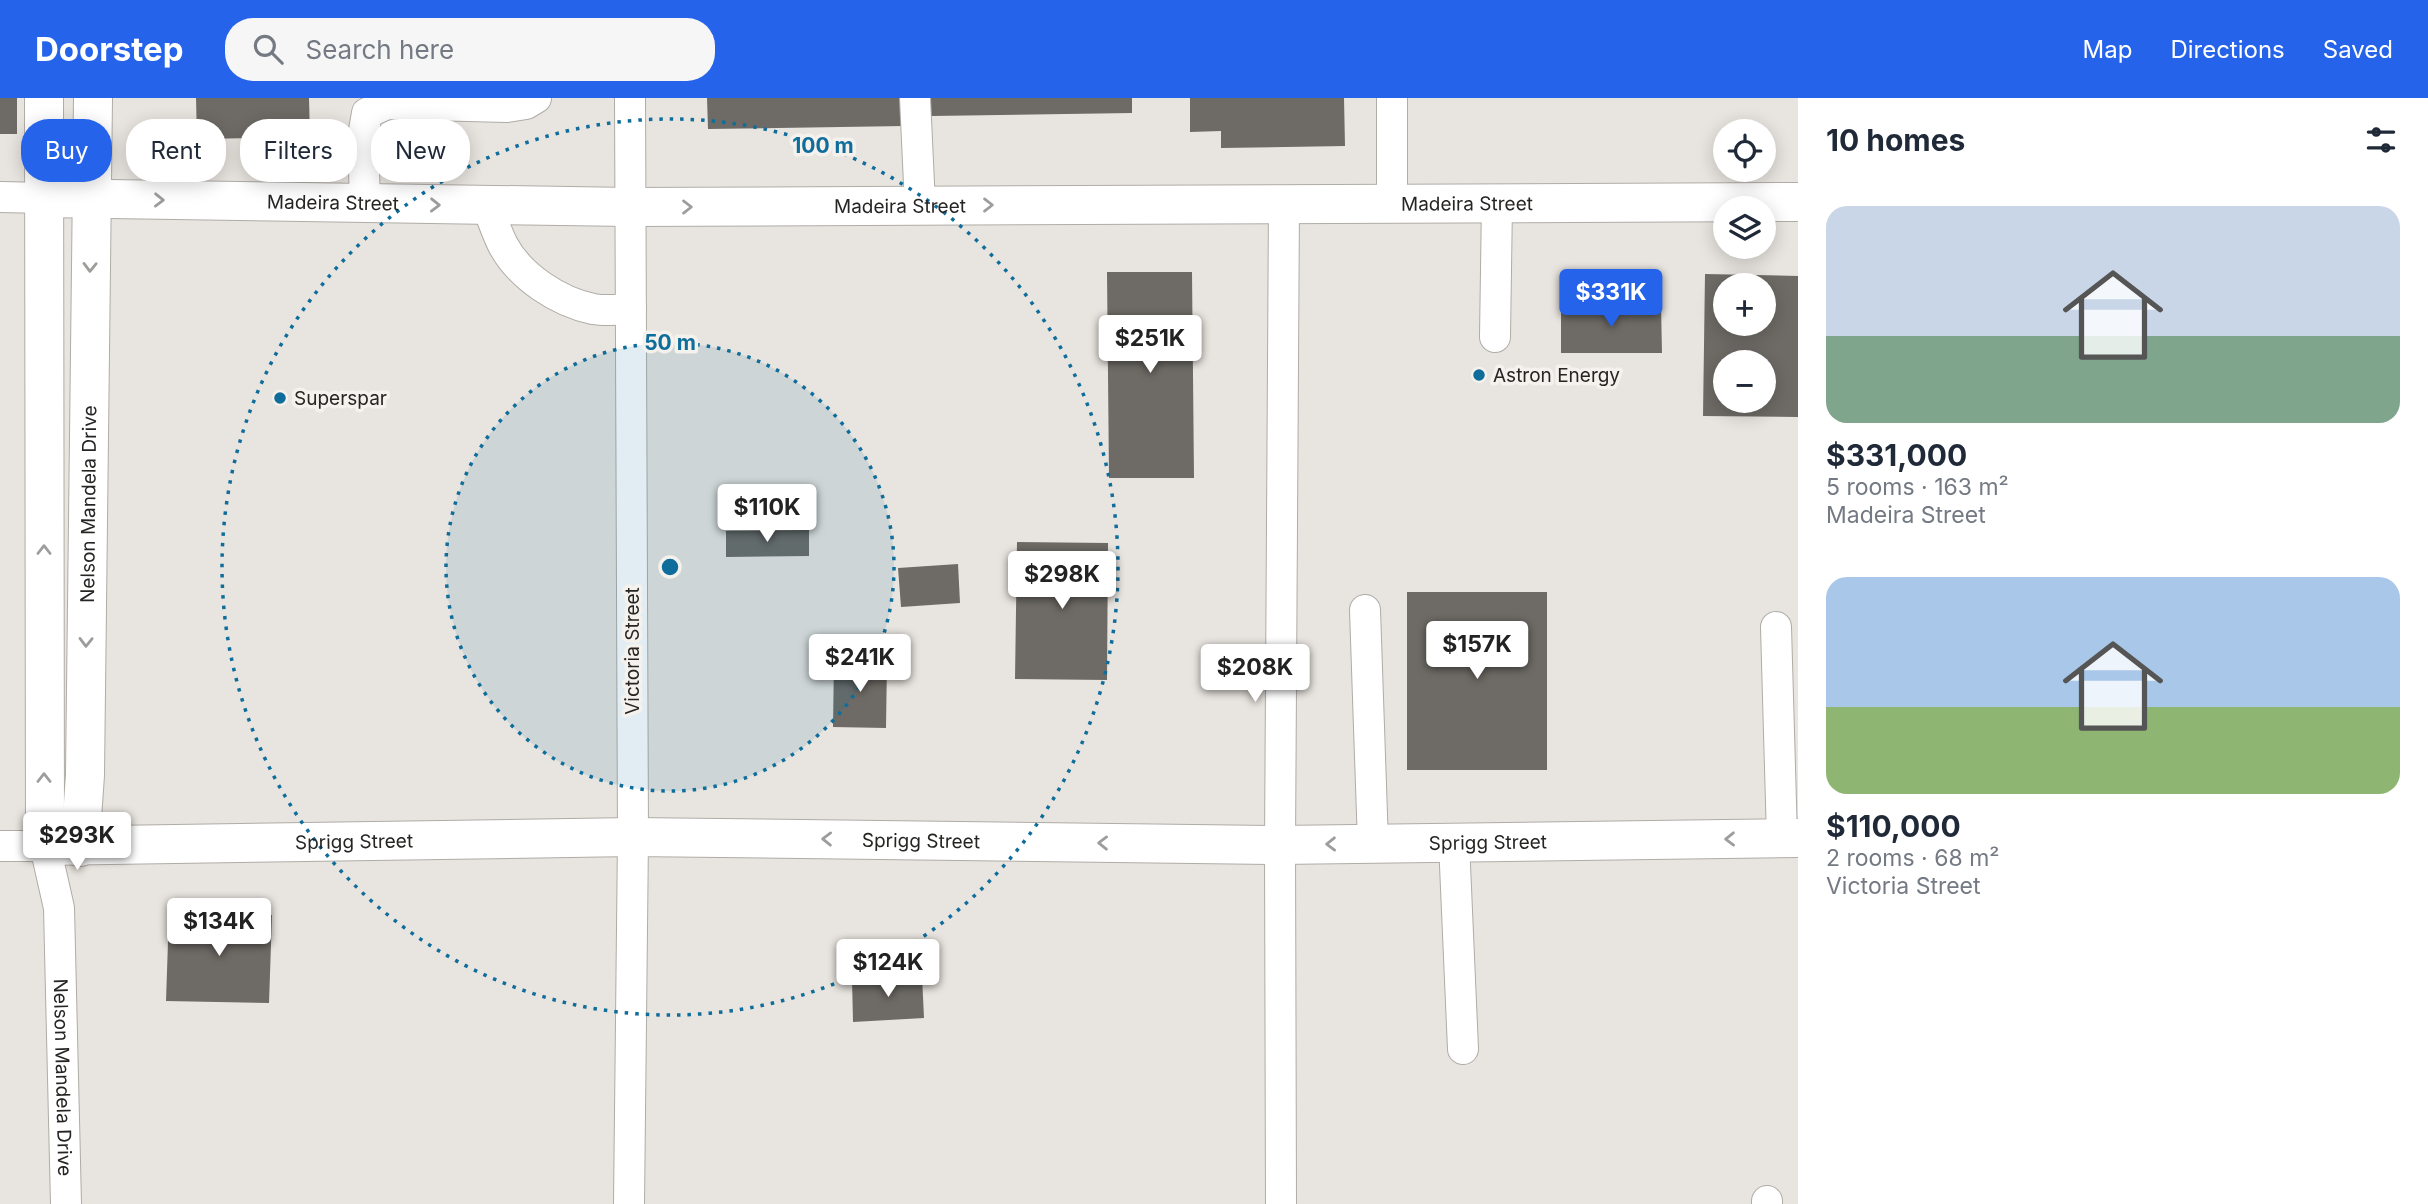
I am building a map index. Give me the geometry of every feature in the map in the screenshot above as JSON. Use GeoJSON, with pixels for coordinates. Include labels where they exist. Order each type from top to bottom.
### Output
{"type":"FeatureCollection","features":[{"type":"Feature","properties":{"kind":"highway","name":"Nelson Mandela Drive"},"geometry":{"type":"LineString","coordinates":[[44,98],[44,198],[63,847]]}},
{"type":"Feature","properties":{"kind":"highway","name":"Nelson Mandela Drive"},"geometry":{"type":"LineString","coordinates":[[63,847],[85,775],[93,98]]}},
{"type":"Feature","properties":{"kind":"highway","name":"Madeira Street"},"geometry":{"type":"LineString","coordinates":[[44,198],[630,207],[1798,202]]}},
{"type":"Feature","properties":{"kind":"highway","name":"Sprigg Street"},"geometry":{"type":"LineString","coordinates":[[63,847],[633,837],[1280,845],[1790,838]]}},
{"type":"Feature","properties":{"kind":"street"},"geometry":{"type":"LineString","coordinates":[[365,204],[364,121],[367,113],[376,107],[387,104],[507,107],[526,104],[536,98]]}},
{"type":"Feature","properties":{"kind":"street","name":"Victoria Street"},"geometry":{"type":"LineString","coordinates":[[629,1204],[633,837],[630,98]]}},
{"type":"Feature","properties":{"kind":"street"},"geometry":{"type":"LineString","coordinates":[[915,98],[920,205]]}},
{"type":"Feature","properties":{"kind":"street"},"geometry":{"type":"LineString","coordinates":[[1392,98],[1392,203]]}},
{"type":"Feature","properties":{"kind":"street","name":"Madeira Street"},"geometry":{"type":"LineString","coordinates":[[0,197],[44,198]]}},
{"type":"Feature","properties":{"kind":"street"},"geometry":{"type":"LineString","coordinates":[[1494,337],[1497,202]]}},
{"type":"Feature","properties":{"kind":"street"},"geometry":{"type":"LineString","coordinates":[[1281,1204],[1284,203]]}},
{"type":"Feature","properties":{"kind":"street"},"geometry":{"type":"LineString","coordinates":[[487,205],[513,262],[542,287],[575,304],[596,310],[631,309]]}},
{"type":"Feature","properties":{"kind":"street"},"geometry":{"type":"LineString","coordinates":[[1365,610],[1373,844]]}},
{"type":"Feature","properties":{"kind":"street"},"geometry":{"type":"LineString","coordinates":[[1776,626],[1790,838]]}},
{"type":"Feature","properties":{"kind":"street"},"geometry":{"type":"LineString","coordinates":[[1454,842],[1463,1049]]}},
{"type":"Feature","properties":{"kind":"street"},"geometry":{"type":"LineString","coordinates":[[0,846],[63,847]]}},
{"type":"Feature","properties":{"kind":"street","name":"Nelson Mandela Drive"},"geometry":{"type":"LineString","coordinates":[[63,847],[58,908],[66,1204]]}},
{"type":"Feature","properties":{"kind":"building"},"geometry":{"type":"Polygon","coordinates":[[[0,98],[17,98],[17,134],[0,134],[0,98]]]}},
{"type":"Feature","properties":{"kind":"building"},"geometry":{"type":"Polygon","coordinates":[[[196,98],[309,98],[310,119],[240,119],[240,138],[226,138],[226,119],[197,119],[196,98]]]}},
{"type":"Feature","properties":{"kind":"building"},"geometry":{"type":"Polygon","coordinates":[[[707,98],[904,98],[904,126],[708,129],[707,98]]]}},
{"type":"Feature","properties":{"kind":"building"},"geometry":{"type":"Polygon","coordinates":[[[931,98],[1132,98],[1132,113],[931,116],[931,98]]]}},
{"type":"Feature","properties":{"kind":"building"},"geometry":{"type":"Polygon","coordinates":[[[1190,98],[1344,98],[1345,146],[1221,148],[1221,131],[1190,132],[1190,98]]]}},
{"type":"Feature","properties":{"kind":"building"},"geometry":{"type":"Polygon","coordinates":[[[1107,272],[1192,272],[1194,478],[1109,478],[1107,272]]]}},
{"type":"Feature","properties":{"kind":"building"},"geometry":{"type":"Polygon","coordinates":[[[1705,274],[1713,274],[1713,336],[1776,336],[1776,276],[1798,276],[1798,417],[1703,416],[1705,274]]]}},
{"type":"Feature","properties":{"kind":"building"},"geometry":{"type":"Polygon","coordinates":[[[1661,305],[1662,353],[1561,353],[1561,306],[1661,305]]]}},
{"type":"Feature","properties":{"kind":"building"},"geometry":{"type":"Polygon","coordinates":[[[809,530],[809,556],[726,557],[726,531],[809,530]]]}},
{"type":"Feature","properties":{"kind":"building"},"geometry":{"type":"Polygon","coordinates":[[[1017,542],[1108,543],[1107,680],[1015,679],[1017,542]]]}},
{"type":"Feature","properties":{"kind":"building"},"geometry":{"type":"Polygon","coordinates":[[[958,564],[960,603],[901,607],[898,568],[958,564]]]}},
{"type":"Feature","properties":{"kind":"building"},"geometry":{"type":"Polygon","coordinates":[[[1407,592],[1547,592],[1547,770],[1407,770],[1407,592]]]}},
{"type":"Feature","properties":{"kind":"building"},"geometry":{"type":"Polygon","coordinates":[[[834,660],[887,661],[886,728],[833,727],[834,660]]]}},
{"type":"Feature","properties":{"kind":"building"},"geometry":{"type":"Polygon","coordinates":[[[169,912],[272,915],[269,1003],[166,1001],[169,912]]]}},
{"type":"Feature","properties":{"kind":"building"},"geometry":{"type":"Polygon","coordinates":[[[922,976],[924,1018],[853,1022],[852,979],[922,976]]]}},
{"type":"Feature","properties":{"kind":"place","name":"Astron Energy"},"geometry":{"type":"Point","coordinates":[1479,375]}},
{"type":"Feature","properties":{"kind":"place","name":"Superspar"},"geometry":{"type":"Point","coordinates":[280,398]}}]}
